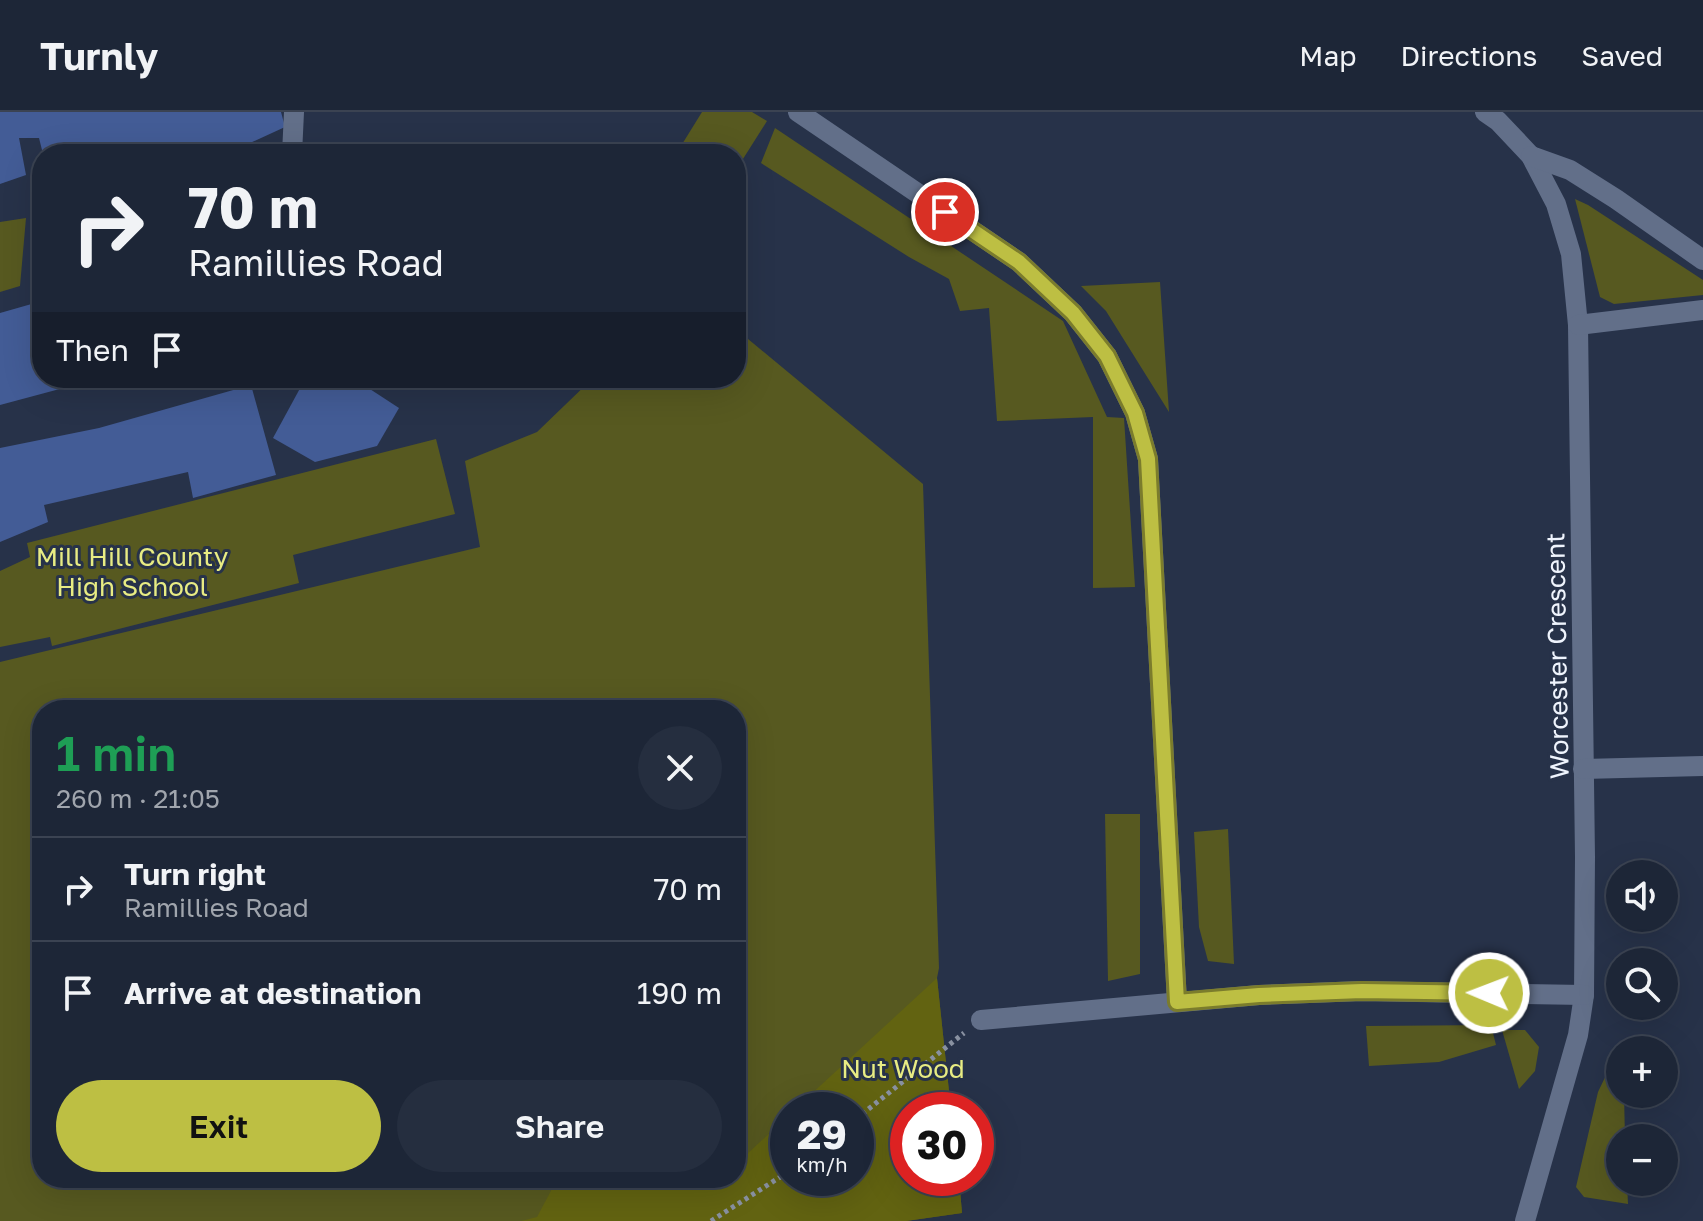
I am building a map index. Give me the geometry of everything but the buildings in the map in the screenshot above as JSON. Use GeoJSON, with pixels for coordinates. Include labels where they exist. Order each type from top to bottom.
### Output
{"type":"FeatureCollection","features":[{"type":"Feature","properties":{"kind":"street"},"geometry":{"type":"LineString","coordinates":[[292,144],[294,112]]}},
{"type":"Feature","properties":{"kind":"street"},"geometry":{"type":"LineString","coordinates":[[798,112],[1019,262],[1073,313],[1107,356],[1135,413],[1148,459],[1177,1002]]}},
{"type":"Feature","properties":{"kind":"street","name":"Worcester Crescent"},"geometry":{"type":"LineString","coordinates":[[1485,112],[1498,121],[1531,156],[1556,204],[1571,254],[1578,325],[1586,946],[1584,995],[1578,1035],[1525,1221]]}},
{"type":"Feature","properties":{"kind":"street"},"geometry":{"type":"LineString","coordinates":[[1531,156],[1570,170],[1703,260]]}},
{"type":"Feature","properties":{"kind":"street"},"geometry":{"type":"LineString","coordinates":[[1578,325],[1703,310]]}},
{"type":"Feature","properties":{"kind":"street"},"geometry":{"type":"LineString","coordinates":[[1583,769],[1703,766]]}},
{"type":"Feature","properties":{"kind":"street"},"geometry":{"type":"LineString","coordinates":[[981,1020],[1259,995],[1362,991],[1584,995]]}},
{"type":"Feature","properties":{"kind":"path"},"geometry":{"type":"LineString","coordinates":[[874,1105],[981,1020]]}},
{"type":"Feature","properties":{"kind":"path"},"geometry":{"type":"LineString","coordinates":[[711,1221],[770,1183]]}},
{"type":"Feature","properties":{"kind":"green space"},"geometry":{"type":"Polygon","coordinates":[[[702,112],[752,112],[767,121],[746,154],[746,144],[682,144],[702,112]]]}},
{"type":"Feature","properties":{"kind":"green space"},"geometry":{"type":"Polygon","coordinates":[[[775,128],[1063,321],[1107,417],[1124,418],[1135,587],[1093,588],[1093,417],[997,421],[989,308],[960,311],[949,279],[761,163],[775,128]]]}},
{"type":"Feature","properties":{"kind":"green space"},"geometry":{"type":"Polygon","coordinates":[[[1575,199],[1703,280],[1703,295],[1614,304],[1600,297],[1575,199]]]}},
{"type":"Feature","properties":{"kind":"green space"},"geometry":{"type":"Polygon","coordinates":[[[26,218],[20,286],[0,292],[0,222],[26,218]]]}},
{"type":"Feature","properties":{"kind":"green space"},"geometry":{"type":"Polygon","coordinates":[[[1160,282],[1169,412],[1106,311],[1081,286],[1160,282]]]}},
{"type":"Feature","properties":{"kind":"green space"},"geometry":{"type":"Polygon","coordinates":[[[746,337],[923,484],[937,978],[949,1092],[890,1092],[890,1196],[961,1196],[962,1213],[906,1221],[0,1221],[0,662],[480,547],[465,461],[537,432],[583,388],[746,388],[746,337]]]}},
{"type":"Feature","properties":{"kind":"green space","name":"Mill Hill County High School"},"geometry":{"type":"Polygon","coordinates":[[[436,439],[455,514],[293,555],[299,583],[52,646],[50,637],[0,647],[0,571],[30,557],[27,543],[436,439]]]}},
{"type":"Feature","properties":{"kind":"green space"},"geometry":{"type":"Polygon","coordinates":[[[1105,814],[1140,814],[1140,974],[1108,981],[1105,814]]]}},
{"type":"Feature","properties":{"kind":"green space"},"geometry":{"type":"Polygon","coordinates":[[[1228,829],[1234,964],[1208,961],[1199,927],[1194,832],[1228,829]]]}},
{"type":"Feature","properties":{"kind":"green space","name":"Nut Wood"},"geometry":{"type":"Polygon","coordinates":[[[937,978],[949,1092],[890,1092],[890,1196],[961,1196],[962,1213],[906,1221],[521,1221],[537,1217],[552,1188],[746,1188],[746,1155],[770,1133],[770,1196],[874,1196],[874,1092],[814,1092],[937,978]]]}},
{"type":"Feature","properties":{"kind":"green space"},"geometry":{"type":"Polygon","coordinates":[[[1491,1025],[1496,1045],[1439,1062],[1369,1066],[1366,1026],[1491,1025]]]}},
{"type":"Feature","properties":{"kind":"green space"},"geometry":{"type":"Polygon","coordinates":[[[1502,1030],[1525,1030],[1539,1047],[1535,1071],[1519,1089],[1502,1030]]]}},
{"type":"Feature","properties":{"kind":"green space"},"geometry":{"type":"Polygon","coordinates":[[[1606,1075],[1606,1108],[1624,1108],[1625,1124],[1606,1124],[1606,1196],[1628,1196],[1628,1204],[1584,1197],[1576,1187],[1598,1092],[1606,1075]]]}},
{"type":"Feature","properties":{"kind":"route"},"geometry":{"type":"LineString","coordinates":[[945,212],[1019,262],[1073,313],[1107,356],[1135,413],[1148,459],[1177,1002],[1362,991],[1489,993]]}}]}
